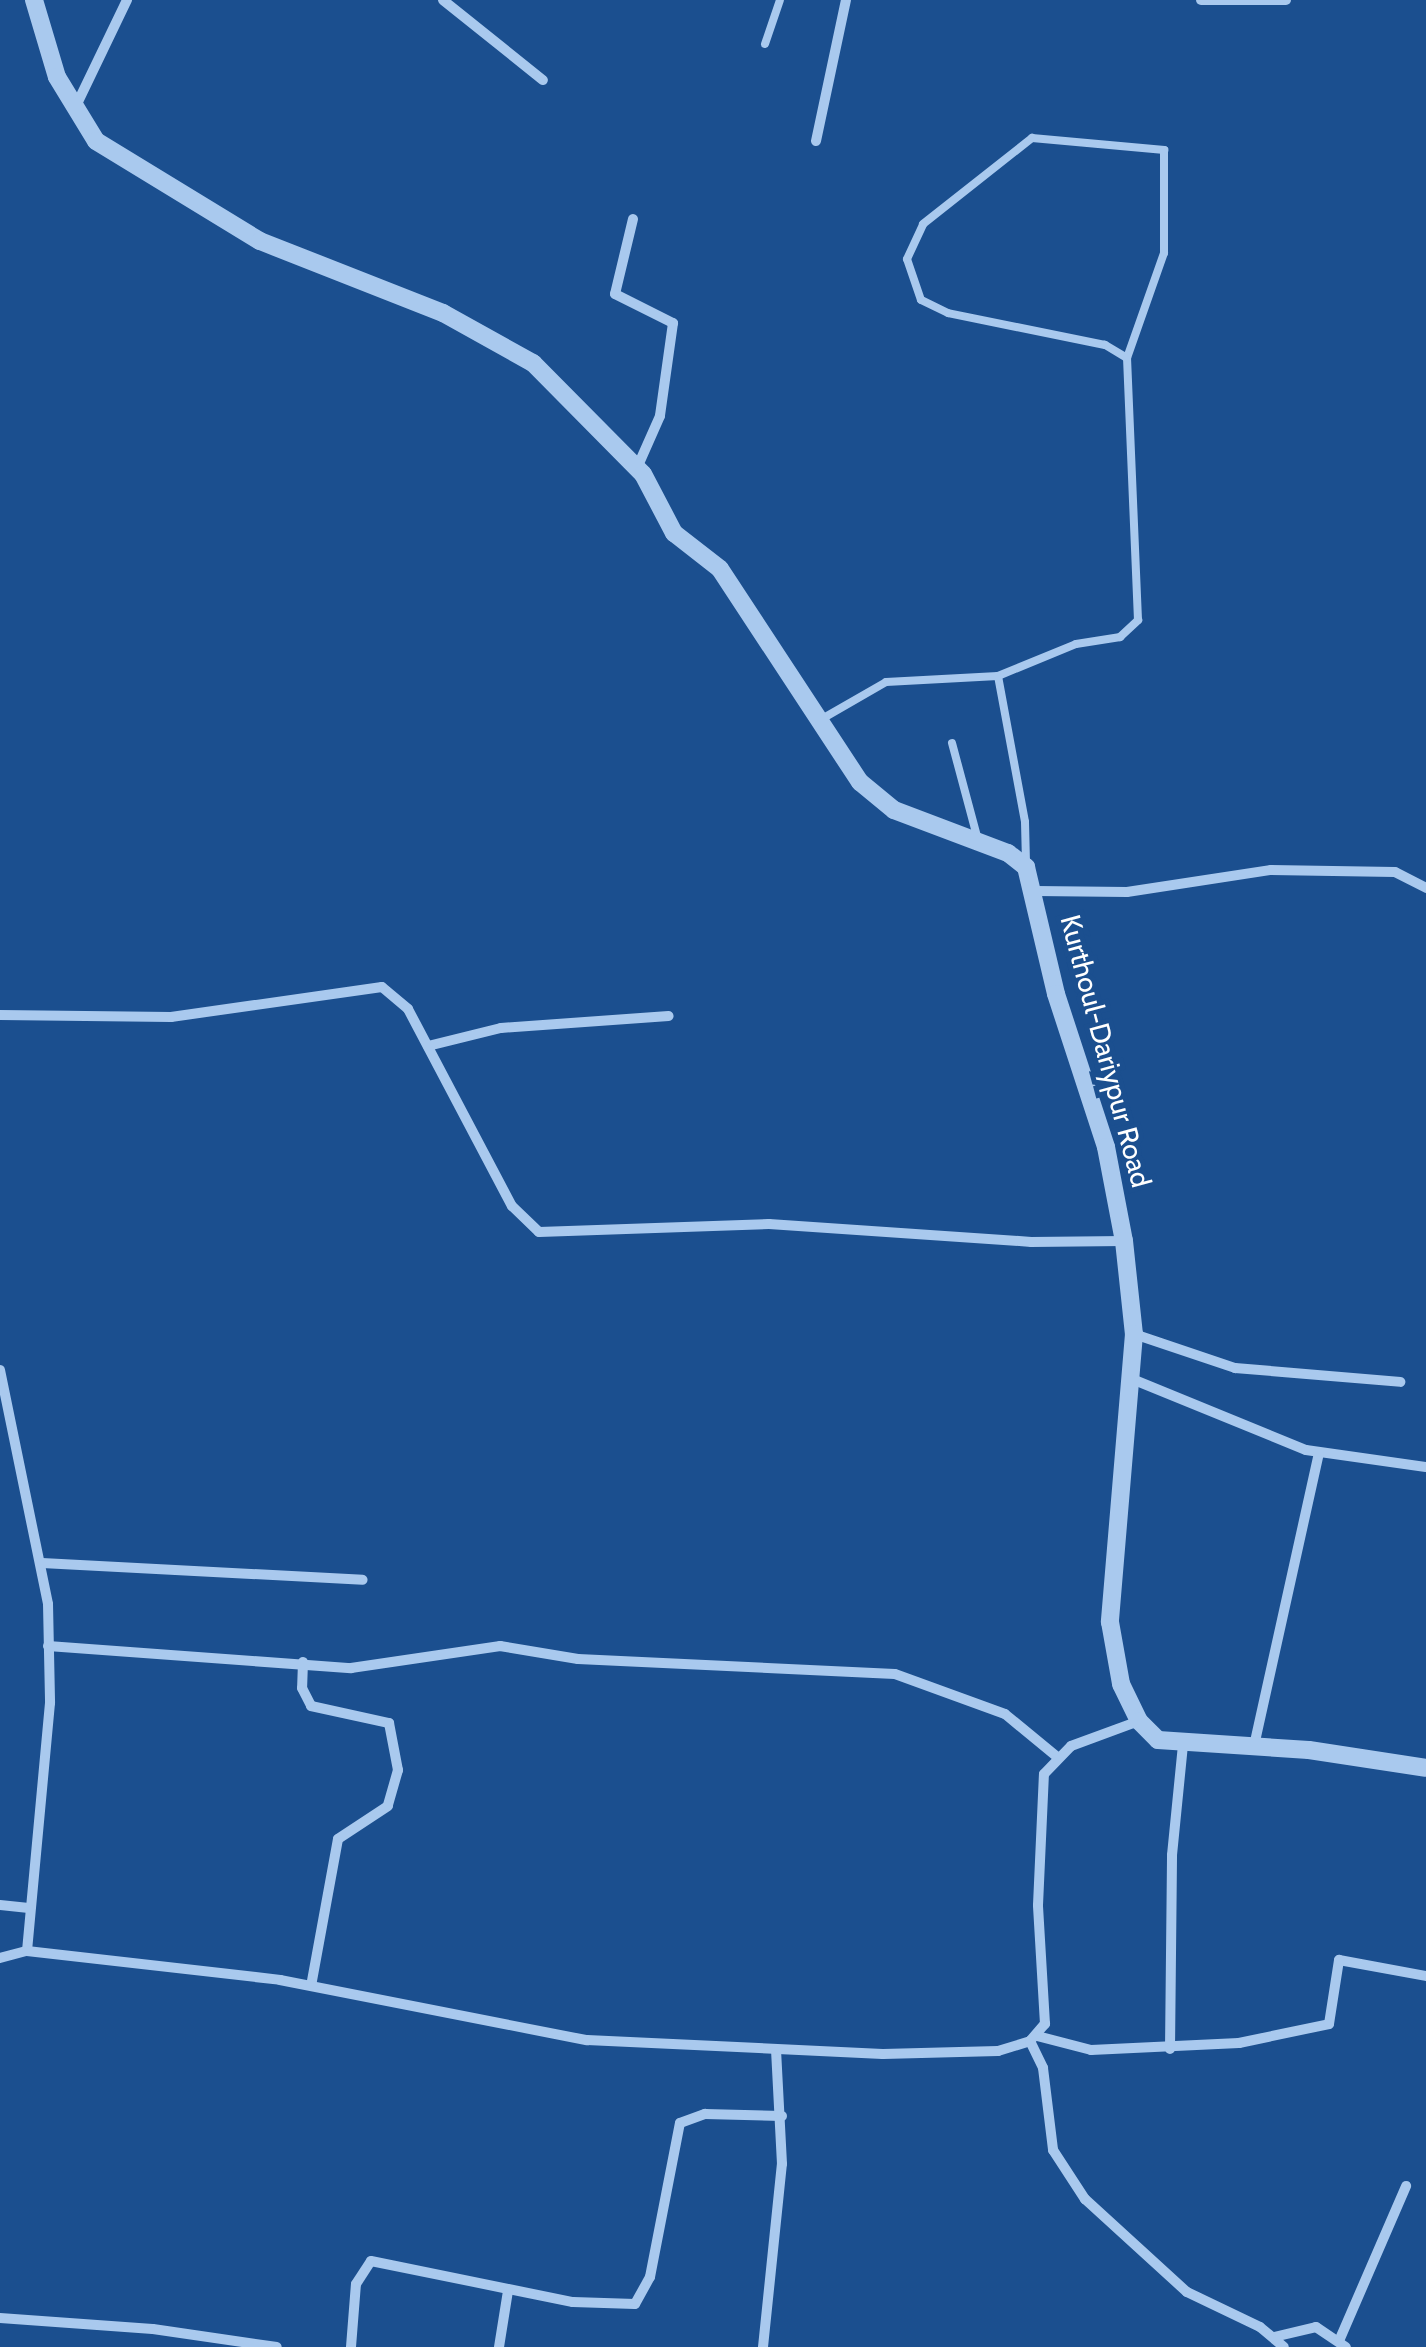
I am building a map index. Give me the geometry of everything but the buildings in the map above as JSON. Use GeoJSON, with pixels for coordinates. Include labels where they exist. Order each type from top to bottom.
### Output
{"type":"FeatureCollection","features":[{"type":"Feature","properties":{"kind":"street"},"geometry":{"type":"LineString","coordinates":[[34,0],[74,109],[117,158],[260,241],[505,344],[637,468],[674,533],[720,569],[817,721],[878,800],[1026,867]]}},
{"type":"Feature","properties":{"kind":"street"},"geometry":{"type":"LineString","coordinates":[[74,109],[127,0]]}},
{"type":"Feature","properties":{"kind":"street"},"geometry":{"type":"LineString","coordinates":[[443,0],[543,80]]}},
{"type":"Feature","properties":{"kind":"street"},"geometry":{"type":"LineString","coordinates":[[816,141],[846,0]]}},
{"type":"Feature","properties":{"kind":"street"},"geometry":{"type":"LineString","coordinates":[[1201,0],[1286,0]]}},
{"type":"Feature","properties":{"kind":"street"},"geometry":{"type":"LineString","coordinates":[[632,219],[616,294],[673,323],[660,416],[637,468]]}},
{"type":"Feature","properties":{"kind":"street","name":"Kurthoul-Dariypur Road"},"geometry":{"type":"LineString","coordinates":[[1026,867],[1036,891],[1056,994],[1106,1147],[1124,1241],[1134,1334],[1110,1622],[1114,1661],[1140,1720]]}},
{"type":"Feature","properties":{"kind":"street"},"geometry":{"type":"LineString","coordinates":[[1036,891],[1127,892],[1271,870],[1394,872],[1426,888]]}},
{"type":"Feature","properties":{"kind":"street"},"geometry":{"type":"LineString","coordinates":[[0,1015],[184,1016],[382,987],[408,1009],[512,1206],[539,1232],[753,1224],[1031,1242],[1124,1241]]}},
{"type":"Feature","properties":{"kind":"street"},"geometry":{"type":"LineString","coordinates":[[428,1046],[501,1028],[669,1016]]}},
{"type":"Feature","properties":{"kind":"street"},"geometry":{"type":"LineString","coordinates":[[1134,1334],[1236,1368],[1400,1382]]}},
{"type":"Feature","properties":{"kind":"street"},"geometry":{"type":"LineString","coordinates":[[0,1370],[4,1404],[42,1563],[48,1646],[50,1703],[27,1951]]}},
{"type":"Feature","properties":{"kind":"street"},"geometry":{"type":"LineString","coordinates":[[1132,1379],[1319,1454],[1426,1467]]}},
{"type":"Feature","properties":{"kind":"street"},"geometry":{"type":"LineString","coordinates":[[1254,1746],[1319,1454]]}},
{"type":"Feature","properties":{"kind":"street"},"geometry":{"type":"LineString","coordinates":[[42,1563],[363,1580]]}},
{"type":"Feature","properties":{"kind":"street"},"geometry":{"type":"LineString","coordinates":[[48,1646],[303,1662],[404,1664],[500,1646],[578,1659],[895,1674],[1005,1714],[1056,1756]]}},
{"type":"Feature","properties":{"kind":"street"},"geometry":{"type":"LineString","coordinates":[[303,1662],[302,1688],[311,1706],[389,1723],[398,1758],[394,1797],[338,1839],[311,1986]]}},
{"type":"Feature","properties":{"kind":"street"},"geometry":{"type":"LineString","coordinates":[[1034,2038],[1045,2024],[1038,1905],[1042,1792],[1056,1756],[1140,1720],[1158,1740],[1254,1746],[1426,1768]]}},
{"type":"Feature","properties":{"kind":"street"},"geometry":{"type":"LineString","coordinates":[[1170,2049],[1172,1855],[1183,1744]]}},
{"type":"Feature","properties":{"kind":"street"},"geometry":{"type":"LineString","coordinates":[[0,1904],[29,1908]]}},
{"type":"Feature","properties":{"kind":"street"},"geometry":{"type":"LineString","coordinates":[[0,1958],[27,1951],[311,1986],[586,2040],[776,2050],[984,2052],[1034,2038],[1073,2048],[1170,2049],[1322,2028],[1333,2015],[1339,1960],[1426,1976]]}},
{"type":"Feature","properties":{"kind":"street"},"geometry":{"type":"LineString","coordinates":[[1034,2038],[1043,2068],[1053,2150],[1085,2199],[1187,2292],[1274,2337],[1284,2347]]}},
{"type":"Feature","properties":{"kind":"street"},"geometry":{"type":"LineString","coordinates":[[763,2347],[782,2116],[776,2050]]}},
{"type":"Feature","properties":{"kind":"street"},"geometry":{"type":"LineString","coordinates":[[351,2347],[356,2284],[371,2261],[508,2291],[635,2304],[650,2277],[680,2123],[705,2114],[782,2116]]}},
{"type":"Feature","properties":{"kind":"street"},"geometry":{"type":"LineString","coordinates":[[1274,2337],[1316,2326],[1343,2344],[1406,2186]]}},
{"type":"Feature","properties":{"kind":"street"},"geometry":{"type":"LineString","coordinates":[[499,2347],[508,2291]]}},
{"type":"Feature","properties":{"kind":"street"},"geometry":{"type":"LineString","coordinates":[[0,2318],[153,2329],[277,2347]]}},
{"type":"Feature","properties":{"kind":"lane"},"geometry":{"type":"LineString","coordinates":[[764,44],[780,0]]}},
{"type":"Feature","properties":{"kind":"lane"},"geometry":{"type":"LineString","coordinates":[[817,721],[886,682],[998,676],[1076,644],[1120,637],[1138,620],[1127,358],[1164,254],[1168,172],[1159,147],[1032,138],[924,224],[907,247],[912,288],[931,306],[1105,345],[1127,358]]}},
{"type":"Feature","properties":{"kind":"lane"},"geometry":{"type":"LineString","coordinates":[[998,676],[1026,822],[1026,867]]}},
{"type":"Feature","properties":{"kind":"lane"},"geometry":{"type":"LineString","coordinates":[[952,742],[978,842]]}}]}
